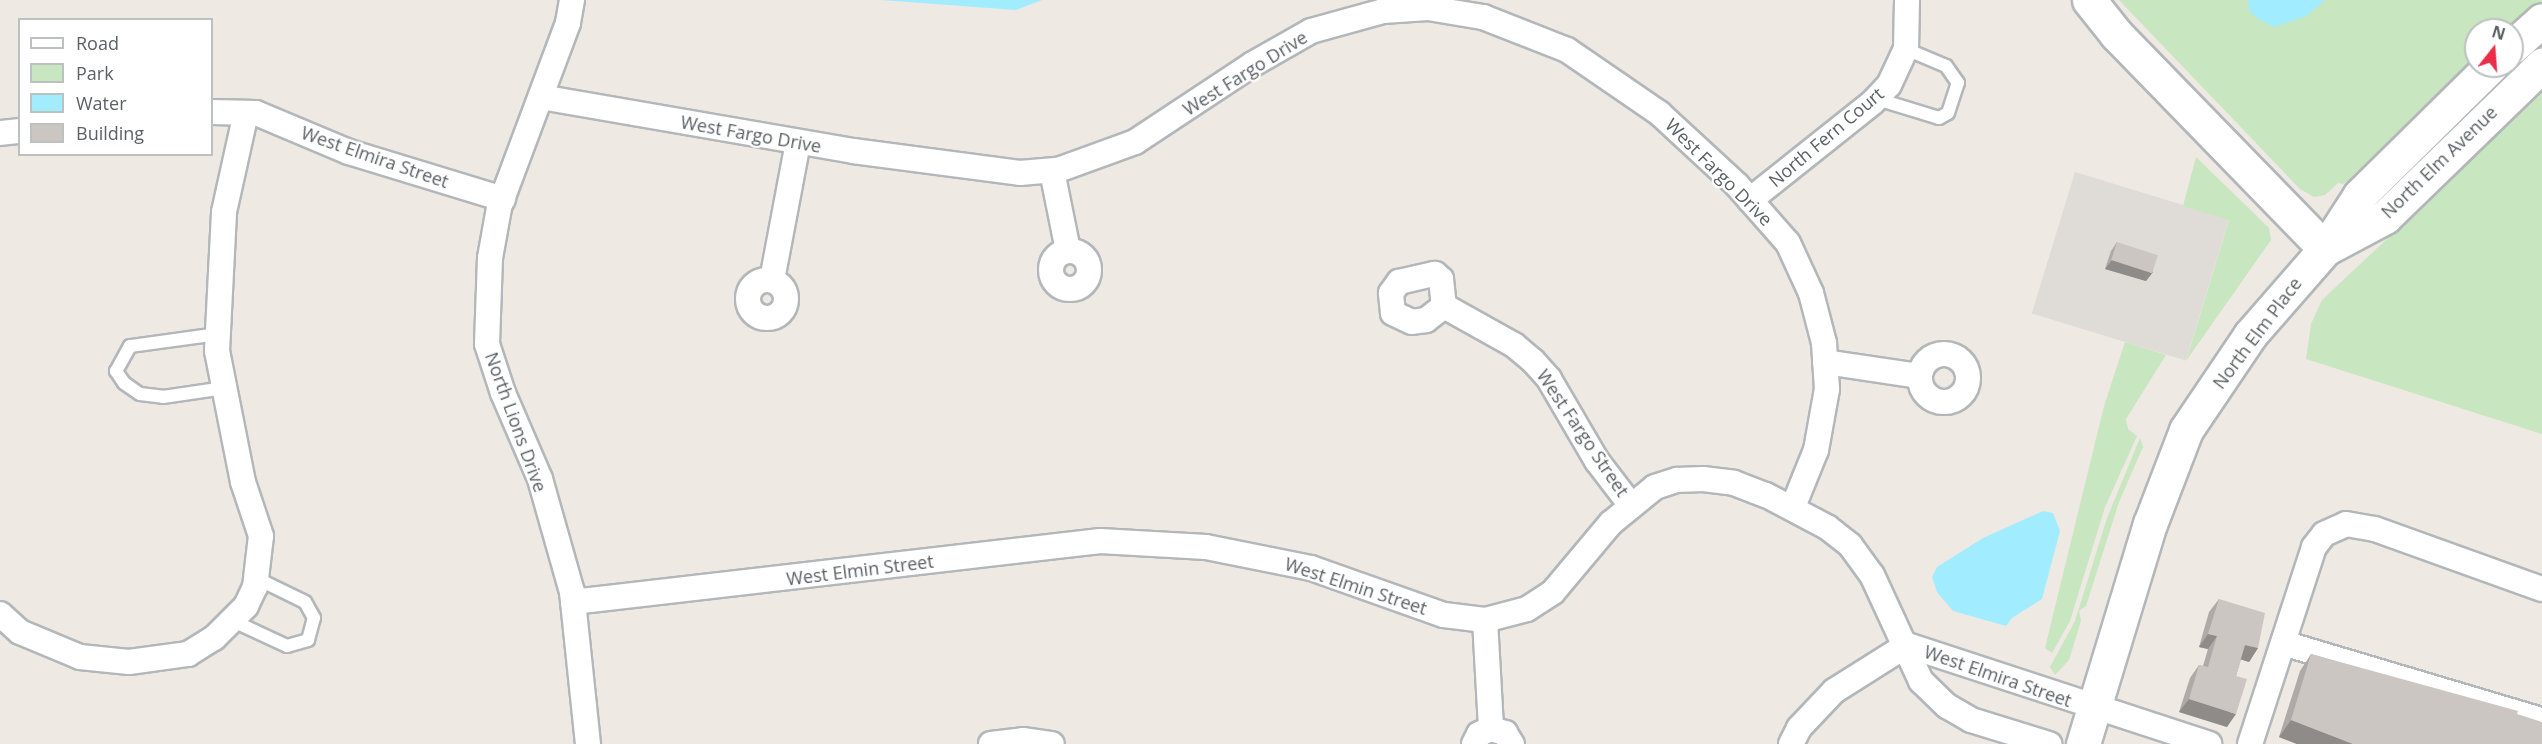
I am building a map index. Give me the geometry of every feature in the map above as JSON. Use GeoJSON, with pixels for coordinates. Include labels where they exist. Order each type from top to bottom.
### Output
{"type":"FeatureCollection","features":[{"type":"Feature","properties":{"kind":"main road"},"geometry":{"type":"LineString","coordinates":[[2089,0],[2116,34],[2325,249]]}},
{"type":"Feature","properties":{"kind":"main road"},"geometry":{"type":"LineString","coordinates":[[2524,36],[2542,20]]}},
{"type":"Feature","properties":{"kind":"main road","name":"North Elm Avenue"},"geometry":{"type":"LineString","coordinates":[[2325,249],[2385,216],[2542,65]]}},
{"type":"Feature","properties":{"kind":"main road","name":"North Elm Avenue"},"geometry":{"type":"LineString","coordinates":[[2325,249],[2360,195],[2480,78]]}},
{"type":"Feature","properties":{"kind":"main road","name":"North Elm Place"},"geometry":{"type":"LineString","coordinates":[[2083,744],[2150,524],[2186,430],[2250,335],[2325,249]]}},
{"type":"Feature","properties":{"kind":"street","name":"North Lions Drive"},"geometry":{"type":"LineString","coordinates":[[572,0],[568,23],[503,199],[490,258],[487,344],[503,393],[540,479],[573,602],[588,744]]}},
{"type":"Feature","properties":{"kind":"street","name":"North Fern Court"},"geometry":{"type":"LineString","coordinates":[[1750,200],[1877,99],[1898,72],[1906,49],[1907,0]]}},
{"type":"Feature","properties":{"kind":"street","name":"West Fargo Drive"},"geometry":{"type":"LineString","coordinates":[[542,97],[798,142],[1020,173],[1052,171],[1135,142],[1253,64],[1311,31],[1411,5],[1483,17],[1567,50],[1659,113],[1750,200],[1788,243],[1811,293],[1825,362],[1827,389],[1816,450],[1793,507]]}},
{"type":"Feature","properties":{"kind":"street","name":"West Elmira Street"},"geometry":{"type":"LineString","coordinates":[[213,112],[256,113],[349,152],[503,199]]}},
{"type":"Feature","properties":{"kind":"street"},"geometry":{"type":"LineString","coordinates":[[0,614],[20,632],[80,657],[129,662],[188,654],[214,638],[246,606],[255,582],[261,536],[243,483],[224,388],[218,334],[225,212],[246,113]]}},
{"type":"Feature","properties":{"kind":"street"},"geometry":{"type":"LineString","coordinates":[[0,133],[18,131]]}},
{"type":"Feature","properties":{"kind":"street"},"geometry":{"type":"LineString","coordinates":[[772,280],[798,142]]}},
{"type":"Feature","properties":{"kind":"street"},"geometry":{"type":"LineString","coordinates":[[1052,171],[1068,250]]}},
{"type":"Feature","properties":{"kind":"street","name":"West Fargo Street"},"geometry":{"type":"LineString","coordinates":[[1444,306],[1514,345],[1533,361],[1549,379],[1597,461],[1630,504]]}},
{"type":"Feature","properties":{"kind":"street"},"geometry":{"type":"LineString","coordinates":[[1825,362],[1920,376]]}},
{"type":"Feature","properties":{"kind":"street","name":"West Elmin Street"},"geometry":{"type":"LineString","coordinates":[[573,602],[1100,540],[1206,547],[1311,568],[1444,615],[1485,620],[1527,609],[1553,592],[1630,504],[1655,487],[1677,480],[1703,479],[1734,483],[1793,507],[1850,545],[1872,575],[1907,645]]}},
{"type":"Feature","properties":{"kind":"street"},"geometry":{"type":"LineString","coordinates":[[2250,744],[2314,547],[2324,534],[2346,524],[2375,529],[2542,589]]}},
{"type":"Feature","properties":{"kind":"street"},"geometry":{"type":"LineString","coordinates":[[1485,620],[1483,737],[1505,733],[1512,744]]}},
{"type":"Feature","properties":{"kind":"street"},"geometry":{"type":"LineString","coordinates":[[2283,643],[2542,720]]}},
{"type":"Feature","properties":{"kind":"street"},"geometry":{"type":"LineString","coordinates":[[1791,744],[1799,728],[1834,691],[1907,645]]}},
{"type":"Feature","properties":{"kind":"street","name":"West Elmira Street"},"geometry":{"type":"LineString","coordinates":[[1907,645],[2093,708]]}},
{"type":"Feature","properties":{"kind":"street","name":"West Elmira Street"},"geometry":{"type":"LineString","coordinates":[[1907,645],[1921,681],[1947,706],[1971,720],[2049,744]]}},
{"type":"Feature","properties":{"kind":"street"},"geometry":{"type":"LineString","coordinates":[[2093,708],[2209,744]]}},
{"type":"Feature","properties":{"kind":"street"},"geometry":{"type":"LineString","coordinates":[[991,744],[1023,740],[1052,744]]}},
{"type":"Feature","properties":{"kind":"lane"},"geometry":{"type":"LineString","coordinates":[[1877,99],[1939,118],[1948,112],[1958,83],[1946,66],[1906,49]]}},
{"type":"Feature","properties":{"kind":"lane"},"geometry":{"type":"LineString","coordinates":[[218,334],[130,346],[116,370],[124,383],[140,394],[163,397],[224,388]]}},
{"type":"Feature","properties":{"kind":"lane"},"geometry":{"type":"LineString","coordinates":[[231,620],[287,646],[308,640],[314,618],[305,602],[255,582]]}},
{"type":"Feature","properties":{"kind":"shaded area"},"geometry":{"type":"Polygon","coordinates":[[[2075,172],[2229,219],[2186,361],[2032,314],[2075,172]]]}},
{"type":"Feature","properties":{"kind":"green space"},"geometry":{"type":"Polygon","coordinates":[[[2119,0],[2542,0],[2521,18],[2464,18],[2464,72],[2356,175],[2343,184],[2338,183],[2325,195],[2314,197],[2300,189],[2119,0]]]}},
{"type":"Feature","properties":{"kind":"green space"},"geometry":{"type":"Polygon","coordinates":[[[2542,93],[2542,434],[2306,359],[2311,324],[2322,300],[2542,93]]]}},
{"type":"Feature","properties":{"kind":"green space"},"geometry":{"type":"Polygon","coordinates":[[[2196,157],[2269,228],[2271,240],[2186,361],[2229,220],[2183,206],[2196,157]]]}},
{"type":"Feature","properties":{"kind":"green space"},"geometry":{"type":"Polygon","coordinates":[[[2125,342],[2166,355],[2126,419],[2128,429],[2137,436],[2105,507],[2070,621],[2052,653],[2045,648],[2104,406],[2125,342]]]}},
{"type":"Feature","properties":{"kind":"green space"},"geometry":{"type":"Polygon","coordinates":[[[2140,438],[2143,447],[2119,502],[2086,606],[2079,611],[2081,621],[2069,660],[2055,675],[2050,667],[2075,621],[2107,518],[2140,438]]]}},
{"type":"Feature","properties":{"kind":"water"},"geometry":{"type":"Polygon","coordinates":[[[881,0],[1042,0],[1016,10],[881,0]]]}},
{"type":"Feature","properties":{"kind":"water"},"geometry":{"type":"Polygon","coordinates":[[[2248,0],[2325,0],[2306,16],[2274,27],[2258,19],[2249,11],[2248,0]]]}},
{"type":"Feature","properties":{"kind":"water"},"geometry":{"type":"Polygon","coordinates":[[[2043,511],[2053,513],[2060,531],[2042,599],[2012,618],[2006,626],[1953,611],[1937,592],[1932,577],[1937,567],[1983,538],[2043,511]]]}},
{"type":"Feature","properties":{"kind":"building"},"geometry":{"type":"Polygon","coordinates":[[[2117,242],[2158,255],[2152,273],[2111,260],[2117,242]]]}},
{"type":"Feature","properties":{"kind":"building"},"geometry":{"type":"Polygon","coordinates":[[[2219,599],[2265,613],[2258,648],[2245,645],[2236,676],[2247,679],[2236,714],[2189,699],[2199,665],[2208,667],[2217,636],[2208,634],[2219,599]]]}},
{"type":"Feature","properties":{"kind":"building"},"geometry":{"type":"Polygon","coordinates":[[[2311,654],[2518,711],[2517,714],[2542,722],[2542,744],[2353,744],[2291,720],[2311,654]]]}}]}
